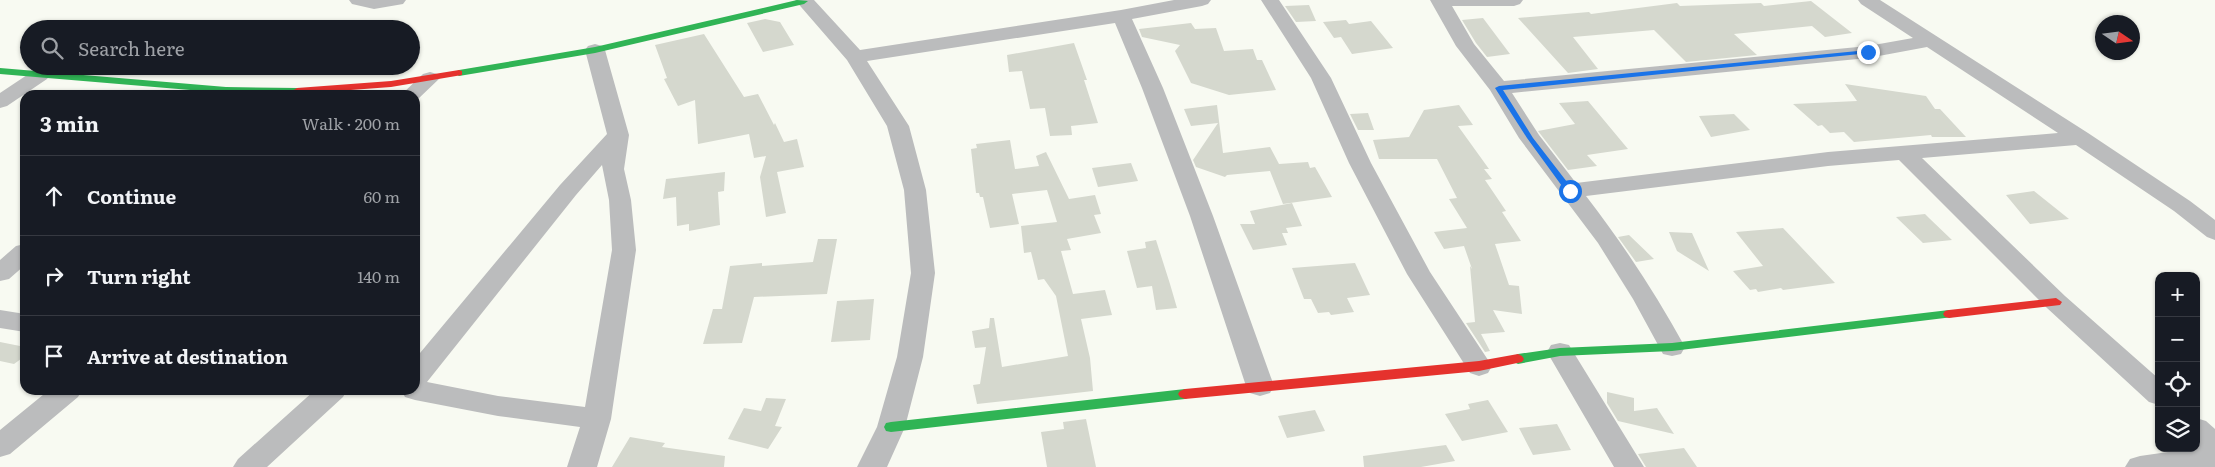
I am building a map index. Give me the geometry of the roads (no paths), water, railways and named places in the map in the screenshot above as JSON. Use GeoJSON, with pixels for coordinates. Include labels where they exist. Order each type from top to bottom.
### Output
{"type":"FeatureCollection","features":[{"type":"Feature","properties":{"kind":"street"},"geometry":{"type":"LineString","coordinates":[[358,0],[374,3],[397,0]]}},
{"type":"Feature","properties":{"kind":"street"},"geometry":{"type":"LineString","coordinates":[[320,90],[391,84],[595,50],[804,0],[855,57],[898,126],[916,190],[923,274],[910,357],[891,428],[872,467]]}},
{"type":"Feature","properties":{"kind":"street"},"geometry":{"type":"LineString","coordinates":[[855,57],[1121,16],[1202,0]]}},
{"type":"Feature","properties":{"kind":"street"},"geometry":{"type":"LineString","coordinates":[[1270,0],[1321,78],[1360,163],[1418,274],[1479,366]]}},
{"type":"Feature","properties":{"kind":"street"},"geometry":{"type":"LineString","coordinates":[[1439,0],[1514,0]]}},
{"type":"Feature","properties":{"kind":"street"},"geometry":{"type":"LineString","coordinates":[[1439,0],[1466,46],[1499,88],[1530,138],[1606,238],[1645,297],[1672,347]]}},
{"type":"Feature","properties":{"kind":"street"},"geometry":{"type":"LineString","coordinates":[[1867,0],[2080,138],[2182,206],[2215,232]]}},
{"type":"Feature","properties":{"kind":"street"},"geometry":{"type":"LineString","coordinates":[[1121,16],[1135,44],[1193,193],[1240,322],[1260,386]]}},
{"type":"Feature","properties":{"kind":"street"},"geometry":{"type":"LineString","coordinates":[[1499,88],[1868,52],[1930,41]]}},
{"type":"Feature","properties":{"kind":"street"},"geometry":{"type":"LineString","coordinates":[[582,467],[598,419],[624,250],[620,200],[612,169],[618,135],[595,50]]}},
{"type":"Feature","properties":{"kind":"street"},"geometry":{"type":"LineString","coordinates":[[0,71],[20,73]]}},
{"type":"Feature","properties":{"kind":"street"},"geometry":{"type":"LineString","coordinates":[[0,102],[40,75],[192,90]]}},
{"type":"Feature","properties":{"kind":"street"},"geometry":{"type":"LineString","coordinates":[[417,90],[430,78]]}},
{"type":"Feature","properties":{"kind":"street"},"geometry":{"type":"LineString","coordinates":[[420,372],[568,190],[618,135]]}},
{"type":"Feature","properties":{"kind":"street"},"geometry":{"type":"LineString","coordinates":[[1570,191],[1828,159],[2080,138]]}},
{"type":"Feature","properties":{"kind":"street"},"geometry":{"type":"LineString","coordinates":[[1905,153],[2056,302],[2155,391]]}},
{"type":"Feature","properties":{"kind":"street"},"geometry":{"type":"LineString","coordinates":[[0,273],[20,256]]}},
{"type":"Feature","properties":{"kind":"street"},"geometry":{"type":"LineString","coordinates":[[891,428],[1260,386],[1479,366],[1560,352],[1672,347],[1769,334],[2056,302]]}},
{"type":"Feature","properties":{"kind":"street"},"geometry":{"type":"LineString","coordinates":[[0,319],[20,322]]}},
{"type":"Feature","properties":{"kind":"street"},"geometry":{"type":"LineString","coordinates":[[1560,352],[1629,467]]}},
{"type":"Feature","properties":{"kind":"street"},"geometry":{"type":"LineString","coordinates":[[420,391],[498,406],[598,419]]}},
{"type":"Feature","properties":{"kind":"street"},"geometry":{"type":"LineString","coordinates":[[0,446],[62,395]]}},
{"type":"Feature","properties":{"kind":"street"},"geometry":{"type":"LineString","coordinates":[[248,467],[327,395]]}},
{"type":"Feature","properties":{"kind":"street"},"geometry":{"type":"LineString","coordinates":[[2200,433],[2215,446]]}},
{"type":"Feature","properties":{"kind":"street"},"geometry":{"type":"LineString","coordinates":[[2140,467],[2215,456]]}}]}
